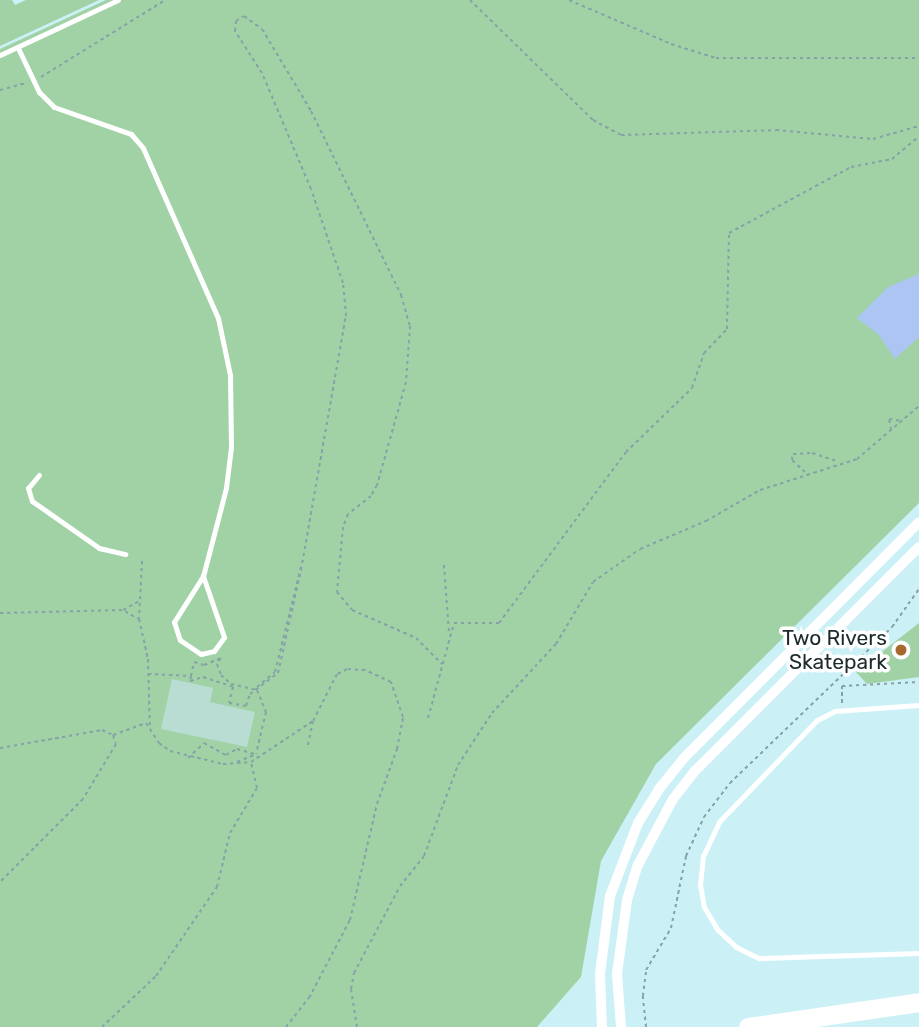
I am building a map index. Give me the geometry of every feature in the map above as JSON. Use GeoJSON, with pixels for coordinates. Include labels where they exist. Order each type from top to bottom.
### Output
{"type":"FeatureCollection","features":[{"type":"Feature","properties":{"kind":"highway"},"geometry":{"type":"LineString","coordinates":[[748,1027],[919,1002]]}},
{"type":"Feature","properties":{"kind":"street"},"geometry":{"type":"LineString","coordinates":[[602,1027],[600,974],[610,896],[638,823],[659,789],[683,759],[919,522]]}},
{"type":"Feature","properties":{"kind":"street"},"geometry":{"type":"LineString","coordinates":[[621,1027],[617,974],[627,900],[643,853],[673,799],[919,547]]}},
{"type":"Feature","properties":{"kind":"lane"},"geometry":{"type":"LineString","coordinates":[[0,55],[118,0]]}},
{"type":"Feature","properties":{"kind":"lane"},"geometry":{"type":"LineString","coordinates":[[18,48],[32,80],[54,107],[131,134],[143,148],[218,318],[230,375],[231,447],[226,488],[203,576],[174,622],[181,641],[201,654],[214,651],[224,637],[203,576]]}},
{"type":"Feature","properties":{"kind":"lane"},"geometry":{"type":"LineString","coordinates":[[39,475],[28,488],[32,501],[99,548],[125,554]]}},
{"type":"Feature","properties":{"kind":"lane"},"geometry":{"type":"LineString","coordinates":[[919,705],[842,711],[817,720],[719,822],[703,856],[700,885],[704,907],[729,943],[758,958],[919,953]]}},
{"type":"Feature","properties":{"kind":"path"},"geometry":{"type":"LineString","coordinates":[[0,90],[32,80],[165,0]]}},
{"type":"Feature","properties":{"kind":"path"},"geometry":{"type":"LineString","coordinates":[[470,0],[593,120],[621,135],[776,130],[873,139],[919,126]]}},
{"type":"Feature","properties":{"kind":"path"},"geometry":{"type":"LineString","coordinates":[[569,0],[716,58],[919,58]]}},
{"type":"Feature","properties":{"kind":"path"},"geometry":{"type":"LineString","coordinates":[[257,688],[226,680],[218,670],[221,658],[204,665],[194,662],[190,681],[203,677],[233,687],[229,703],[246,706],[257,688],[278,673],[303,560],[344,336],[345,292],[306,177],[262,73],[235,31],[236,21],[244,16],[262,29],[311,111],[396,284],[410,326],[406,382],[377,485],[371,496],[348,514],[343,527],[337,592],[352,610],[416,638],[442,664]]}},
{"type":"Feature","properties":{"kind":"path"},"geometry":{"type":"LineString","coordinates":[[428,718],[449,634],[456,622],[499,623],[626,452],[689,394],[706,350],[727,328],[729,233],[851,167],[892,159],[919,136]]}},
{"type":"Feature","properties":{"kind":"path"},"geometry":{"type":"LineString","coordinates":[[356,1027],[354,973],[400,886],[424,856],[458,765],[492,713],[556,644],[593,583],[640,549],[806,472],[867,453],[919,406]]}},
{"type":"Feature","properties":{"kind":"path"},"geometry":{"type":"LineString","coordinates":[[891,431],[889,419],[902,421]]}},
{"type":"Feature","properties":{"kind":"path"},"geometry":{"type":"LineString","coordinates":[[806,472],[792,460],[793,454],[812,453],[841,463]]}},
{"type":"Feature","properties":{"kind":"path"},"geometry":{"type":"LineString","coordinates":[[142,561],[139,619],[148,674],[150,730]]}},
{"type":"Feature","properties":{"kind":"path"},"geometry":{"type":"LineString","coordinates":[[444,565],[449,634]]}},
{"type":"Feature","properties":{"kind":"path"},"geometry":{"type":"LineString","coordinates":[[123,610],[142,599]]}},
{"type":"Feature","properties":{"kind":"path"},"geometry":{"type":"LineString","coordinates":[[0,613],[39,609],[123,610],[139,619]]}},
{"type":"Feature","properties":{"kind":"path"},"geometry":{"type":"LineString","coordinates":[[286,1027],[315,990],[350,920],[377,804],[397,749],[403,717],[391,682],[365,670],[347,669],[337,674],[313,721],[308,746]]}},
{"type":"Feature","properties":{"kind":"path"},"geometry":{"type":"LineString","coordinates":[[148,674],[191,677]]}},
{"type":"Feature","properties":{"kind":"path"},"geometry":{"type":"LineString","coordinates":[[842,711],[842,686],[919,682]]}},
{"type":"Feature","properties":{"kind":"path"},"geometry":{"type":"LineString","coordinates":[[102,1027],[156,976],[217,887],[230,833],[257,788],[251,762],[266,720],[257,688]]}},
{"type":"Feature","properties":{"kind":"path"},"geometry":{"type":"LineString","coordinates":[[0,748],[92,731],[113,735],[146,723],[150,718]]}},
{"type":"Feature","properties":{"kind":"path"},"geometry":{"type":"LineString","coordinates":[[234,763],[255,755],[313,721]]}},
{"type":"Feature","properties":{"kind":"path"},"geometry":{"type":"LineString","coordinates":[[146,723],[159,743],[188,758],[251,762]]}},
{"type":"Feature","properties":{"kind":"path"},"geometry":{"type":"LineString","coordinates":[[0,882],[86,795],[116,749],[113,735]]}},
{"type":"Feature","properties":{"kind":"path"},"geometry":{"type":"LineString","coordinates":[[188,758],[204,743],[226,755],[237,749],[255,755]]}},
{"type":"Feature","properties":{"kind":"green space"},"geometry":{"type":"Polygon","coordinates":[[[0,0],[12,0],[15,5],[26,0],[99,0],[0,46],[0,0]]]}},
{"type":"Feature","properties":{"kind":"green space"},"geometry":{"type":"Polygon","coordinates":[[[106,0],[919,0],[919,503],[656,764],[601,861],[581,977],[537,1027],[0,1027],[0,49],[106,0]]]}},
{"type":"Feature","properties":{"kind":"green space","name":"Two Rivers Skatepark"},"geometry":{"type":"Polygon","coordinates":[[[919,623],[919,677],[867,684],[856,672],[919,623]]]}},
{"type":"Feature","properties":{"kind":"water"},"geometry":{"type":"Polygon","coordinates":[[[919,274],[919,337],[895,359],[878,334],[857,318],[888,287],[919,274]]]}},
{"type":"Feature","properties":{"kind":"building"},"geometry":{"type":"Polygon","coordinates":[[[172,679],[213,688],[210,702],[255,712],[247,747],[161,729],[172,679]]]}},
{"type":"Feature","properties":{"kind":"place","name":"Two Rivers Skatepark"},"geometry":{"type":"Point","coordinates":[901,650]}}]}
